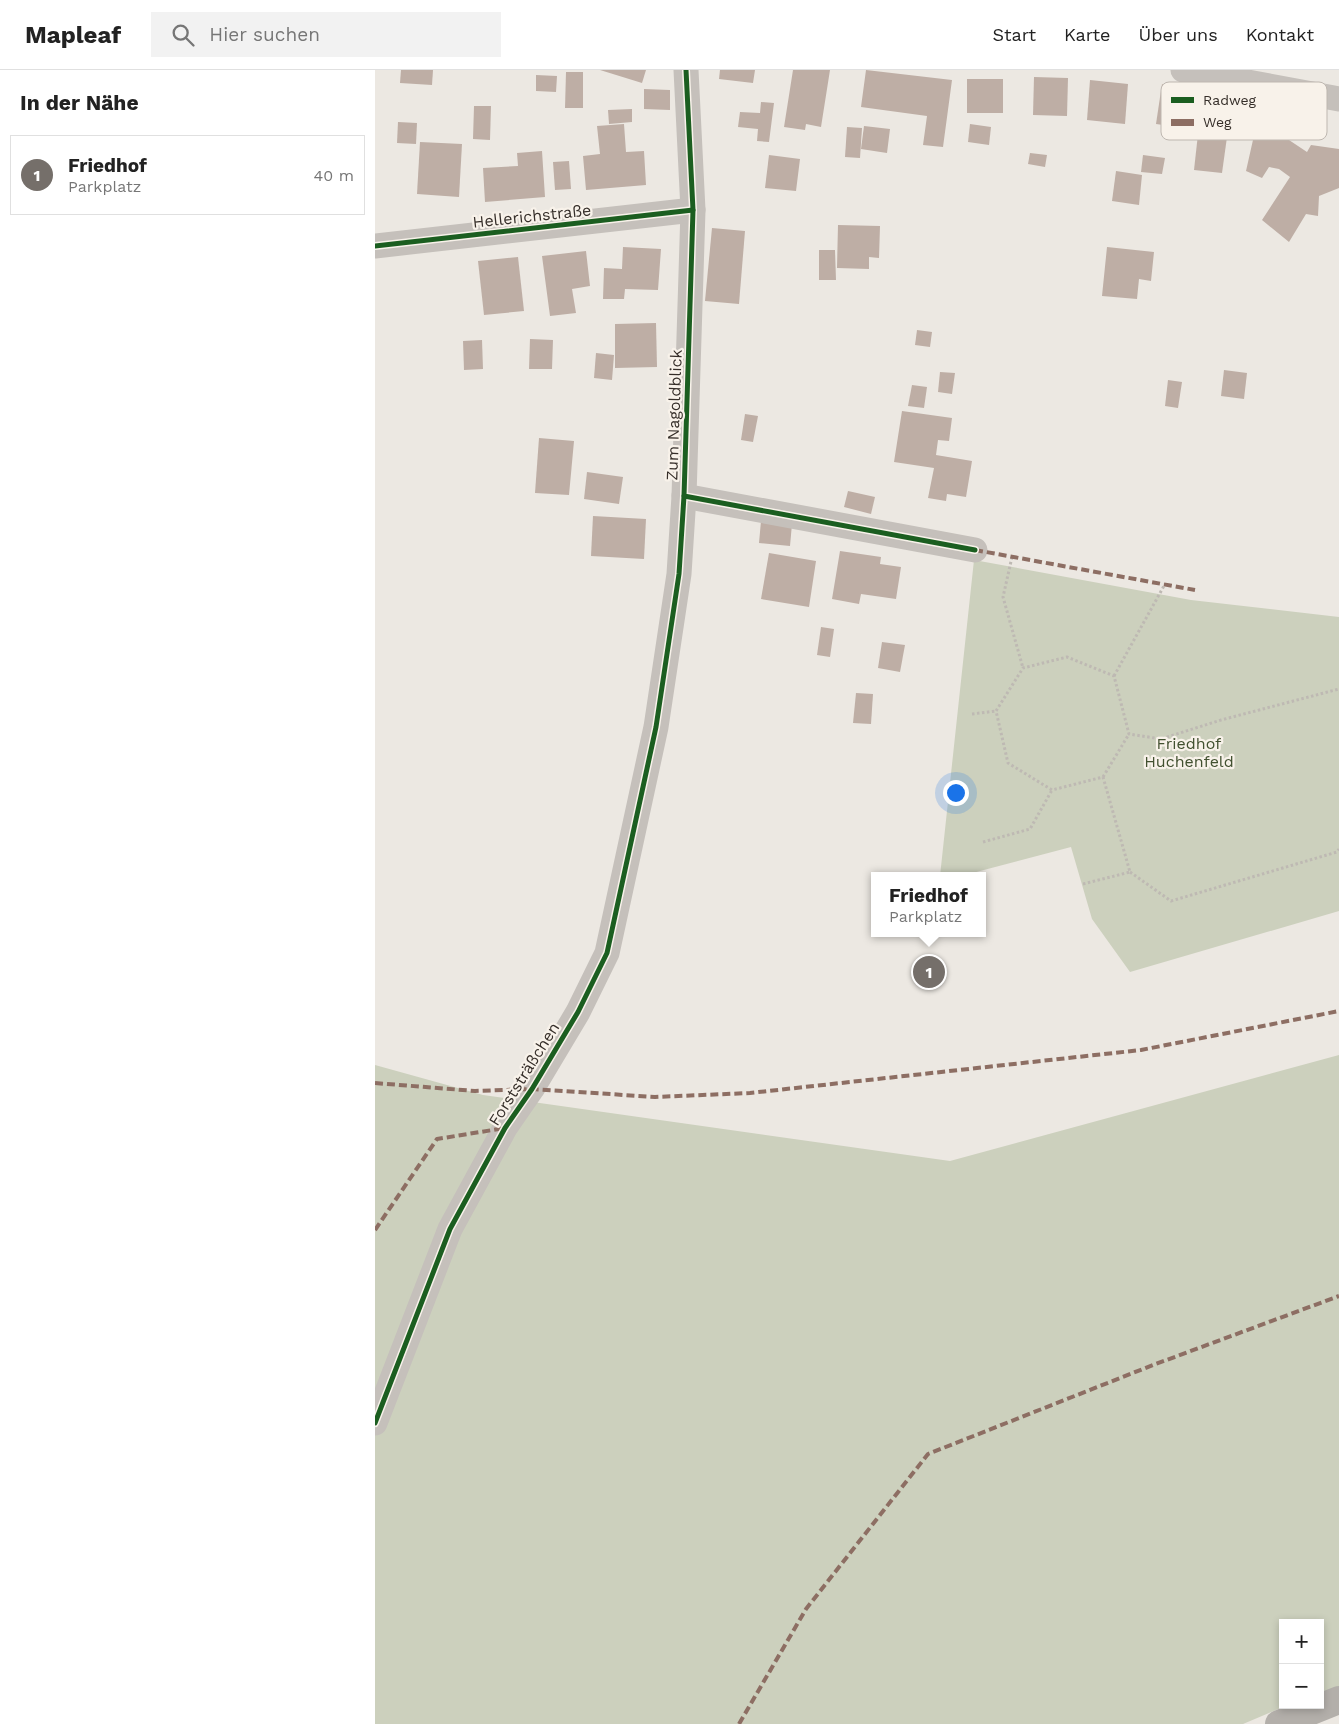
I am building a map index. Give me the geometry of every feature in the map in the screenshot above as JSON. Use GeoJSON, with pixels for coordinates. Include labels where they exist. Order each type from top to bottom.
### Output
{"type":"FeatureCollection","features":[{"type":"Feature","properties":{"kind":"main road"},"geometry":{"type":"LineString","coordinates":[[1279,1724],[1339,1700]]}},
{"type":"Feature","properties":{"kind":"street","name":"Zum Nagoldblick"},"geometry":{"type":"LineString","coordinates":[[686,70],[693,210],[685,496],[975,550]]}},
{"type":"Feature","properties":{"kind":"street"},"geometry":{"type":"LineString","coordinates":[[1183,70],[1248,82]]}},
{"type":"Feature","properties":{"kind":"street","name":"Hellerichstraße"},"geometry":{"type":"LineString","coordinates":[[375,246],[693,210]]}},
{"type":"Feature","properties":{"kind":"street","name":"Forststräßchen"},"geometry":{"type":"LineString","coordinates":[[375,1423],[450,1229],[505,1128],[532,1089],[578,1012],[607,953],[656,726],[679,574],[685,496]]}},
{"type":"Feature","properties":{"kind":"path"},"geometry":{"type":"LineString","coordinates":[[1013,557],[1003,597],[1023,668]]}},
{"type":"Feature","properties":{"kind":"path"},"geometry":{"type":"LineString","coordinates":[[1114,676],[1067,657],[1023,668],[996,711],[1008,763],[1052,790],[1103,777],[1129,734],[1114,676],[1165,584]]}},
{"type":"Feature","properties":{"kind":"path"},"geometry":{"type":"LineString","coordinates":[[1129,734],[1161,739],[1221,720],[1339,689]]}},
{"type":"Feature","properties":{"kind":"path"},"geometry":{"type":"LineString","coordinates":[[972,714],[996,711]]}},
{"type":"Feature","properties":{"kind":"path"},"geometry":{"type":"LineString","coordinates":[[1103,777],[1130,872],[1171,901],[1337,852],[1339,849]]}},
{"type":"Feature","properties":{"kind":"path"},"geometry":{"type":"LineString","coordinates":[[983,842],[1030,830],[1052,790]]}},
{"type":"Feature","properties":{"kind":"path"},"geometry":{"type":"LineString","coordinates":[[1083,884],[1130,872]]}},
{"type":"Feature","properties":{"kind":"green space","name":"Friedhof Huchenfeld"},"geometry":{"type":"Polygon","coordinates":[[[974,560],[1191,600],[1339,617],[1339,911],[1130,972],[1092,919],[1071,847],[976,872],[940,872],[974,560]]]}},
{"type":"Feature","properties":{"kind":"green space"},"geometry":{"type":"Polygon","coordinates":[[[1339,1055],[1339,1688],[1324,1693],[1324,1619],[1279,1619],[1279,1709],[1243,1724],[375,1724],[375,1065],[483,1095],[950,1161],[1339,1055]]]}},
{"type":"Feature","properties":{"kind":"building"},"geometry":{"type":"Polygon","coordinates":[[[401,70],[433,70],[432,85],[400,83],[401,70]]]}},
{"type":"Feature","properties":{"kind":"building"},"geometry":{"type":"Polygon","coordinates":[[[600,70],[646,70],[642,83],[600,70]]]}},
{"type":"Feature","properties":{"kind":"building"},"geometry":{"type":"Polygon","coordinates":[[[720,70],[755,70],[753,83],[719,79],[720,70]]]}},
{"type":"Feature","properties":{"kind":"building"},"geometry":{"type":"Polygon","coordinates":[[[793,70],[830,70],[821,127],[806,124],[805,130],[784,127],[793,70]]]}},
{"type":"Feature","properties":{"kind":"building"},"geometry":{"type":"Polygon","coordinates":[[[866,70],[952,80],[943,147],[923,145],[927,116],[861,107],[866,70]]]}},
{"type":"Feature","properties":{"kind":"building"},"geometry":{"type":"Polygon","coordinates":[[[566,72],[583,72],[583,108],[565,108],[566,72]]]}},
{"type":"Feature","properties":{"kind":"building"},"geometry":{"type":"Polygon","coordinates":[[[536,75],[557,76],[556,92],[536,91],[536,75]]]}},
{"type":"Feature","properties":{"kind":"building"},"geometry":{"type":"Polygon","coordinates":[[[1034,77],[1068,78],[1067,116],[1033,115],[1034,77]]]}},
{"type":"Feature","properties":{"kind":"building"},"geometry":{"type":"Polygon","coordinates":[[[967,79],[1003,79],[1003,113],[967,113],[967,79]]]}},
{"type":"Feature","properties":{"kind":"building"},"geometry":{"type":"Polygon","coordinates":[[[1090,80],[1128,84],[1125,124],[1087,120],[1090,80]]]}},
{"type":"Feature","properties":{"kind":"building"},"geometry":{"type":"Polygon","coordinates":[[[644,89],[670,90],[670,110],[644,109],[644,89]]]}},
{"type":"Feature","properties":{"kind":"building"},"geometry":{"type":"Polygon","coordinates":[[[1161,91],[1161,125],[1156,124],[1161,91]]]}},
{"type":"Feature","properties":{"kind":"building"},"geometry":{"type":"Polygon","coordinates":[[[761,102],[774,103],[769,142],[757,141],[758,129],[738,127],[740,112],[760,113],[761,102]]]}},
{"type":"Feature","properties":{"kind":"building"},"geometry":{"type":"Polygon","coordinates":[[[474,106],[491,106],[490,140],[473,139],[474,106]]]}},
{"type":"Feature","properties":{"kind":"building"},"geometry":{"type":"Polygon","coordinates":[[[632,109],[632,122],[609,124],[608,110],[632,109]]]}},
{"type":"Feature","properties":{"kind":"building"},"geometry":{"type":"Polygon","coordinates":[[[398,122],[417,123],[416,144],[397,143],[398,122]]]}},
{"type":"Feature","properties":{"kind":"building"},"geometry":{"type":"Polygon","coordinates":[[[624,124],[626,152],[644,151],[646,185],[586,190],[583,156],[600,154],[597,126],[624,124]]]}},
{"type":"Feature","properties":{"kind":"building"},"geometry":{"type":"Polygon","coordinates":[[[970,124],[991,127],[989,145],[968,142],[970,124]]]}},
{"type":"Feature","properties":{"kind":"building"},"geometry":{"type":"Polygon","coordinates":[[[864,126],[890,129],[887,153],[861,149],[864,126]]]}},
{"type":"Feature","properties":{"kind":"building"},"geometry":{"type":"Polygon","coordinates":[[[847,127],[862,128],[860,158],[845,157],[847,127]]]}},
{"type":"Feature","properties":{"kind":"building"},"geometry":{"type":"Polygon","coordinates":[[[1197,140],[1227,140],[1222,173],[1194,170],[1197,140]]]}},
{"type":"Feature","properties":{"kind":"building"},"geometry":{"type":"Polygon","coordinates":[[[1253,140],[1289,140],[1307,152],[1311,145],[1339,149],[1339,188],[1319,196],[1318,216],[1306,214],[1289,242],[1262,220],[1290,177],[1279,169],[1269,167],[1262,178],[1246,171],[1253,140]]]}},
{"type":"Feature","properties":{"kind":"building"},"geometry":{"type":"Polygon","coordinates":[[[420,142],[462,144],[459,197],[417,194],[420,142]]]}},
{"type":"Feature","properties":{"kind":"building"},"geometry":{"type":"Polygon","coordinates":[[[542,151],[545,197],[485,202],[483,168],[518,166],[517,153],[542,151]]]}},
{"type":"Feature","properties":{"kind":"building"},"geometry":{"type":"Polygon","coordinates":[[[1030,153],[1047,155],[1045,167],[1028,164],[1030,153]]]}},
{"type":"Feature","properties":{"kind":"building"},"geometry":{"type":"Polygon","coordinates":[[[769,155],[800,159],[796,191],[765,188],[769,155]]]}},
{"type":"Feature","properties":{"kind":"building"},"geometry":{"type":"Polygon","coordinates":[[[1143,155],[1165,158],[1162,174],[1141,172],[1143,155]]]}},
{"type":"Feature","properties":{"kind":"building"},"geometry":{"type":"Polygon","coordinates":[[[569,161],[571,189],[555,190],[553,162],[569,161]]]}},
{"type":"Feature","properties":{"kind":"building"},"geometry":{"type":"Polygon","coordinates":[[[1116,171],[1142,175],[1139,205],[1112,201],[1116,171]]]}},
{"type":"Feature","properties":{"kind":"building"},"geometry":{"type":"Polygon","coordinates":[[[838,225],[880,226],[879,258],[869,257],[869,269],[837,268],[838,225]]]}},
{"type":"Feature","properties":{"kind":"building"},"geometry":{"type":"Polygon","coordinates":[[[712,228],[745,231],[739,304],[705,301],[712,228]]]}},
{"type":"Feature","properties":{"kind":"building"},"geometry":{"type":"Polygon","coordinates":[[[623,247],[661,249],[658,290],[625,289],[624,299],[603,299],[604,268],[622,269],[623,247]]]}},
{"type":"Feature","properties":{"kind":"building"},"geometry":{"type":"Polygon","coordinates":[[[1107,247],[1154,252],[1151,281],[1139,279],[1137,299],[1102,296],[1107,247]]]}},
{"type":"Feature","properties":{"kind":"building"},"geometry":{"type":"Polygon","coordinates":[[[819,250],[835,250],[836,280],[819,280],[819,250]]]}},
{"type":"Feature","properties":{"kind":"building"},"geometry":{"type":"Polygon","coordinates":[[[586,251],[590,286],[572,289],[576,313],[550,316],[542,256],[586,251]]]}},
{"type":"Feature","properties":{"kind":"building"},"geometry":{"type":"Polygon","coordinates":[[[518,257],[524,311],[484,315],[478,261],[518,257]]]}},
{"type":"Feature","properties":{"kind":"building"},"geometry":{"type":"Polygon","coordinates":[[[656,323],[657,367],[615,368],[615,324],[656,323]]]}},
{"type":"Feature","properties":{"kind":"building"},"geometry":{"type":"Polygon","coordinates":[[[917,330],[932,332],[930,347],[915,345],[917,330]]]}},
{"type":"Feature","properties":{"kind":"building"},"geometry":{"type":"Polygon","coordinates":[[[530,339],[553,340],[552,369],[529,369],[530,339]]]}},
{"type":"Feature","properties":{"kind":"building"},"geometry":{"type":"Polygon","coordinates":[[[482,340],[483,369],[464,370],[463,341],[482,340]]]}},
{"type":"Feature","properties":{"kind":"building"},"geometry":{"type":"Polygon","coordinates":[[[596,353],[614,355],[612,380],[594,378],[596,353]]]}},
{"type":"Feature","properties":{"kind":"building"},"geometry":{"type":"Polygon","coordinates":[[[1224,370],[1247,373],[1244,399],[1221,396],[1224,370]]]}},
{"type":"Feature","properties":{"kind":"building"},"geometry":{"type":"Polygon","coordinates":[[[940,372],[955,373],[952,394],[938,392],[940,372]]]}},
{"type":"Feature","properties":{"kind":"building"},"geometry":{"type":"Polygon","coordinates":[[[1168,380],[1182,382],[1178,408],[1165,406],[1168,380]]]}},
{"type":"Feature","properties":{"kind":"building"},"geometry":{"type":"Polygon","coordinates":[[[912,385],[927,387],[924,408],[908,406],[912,385]]]}},
{"type":"Feature","properties":{"kind":"building"},"geometry":{"type":"Polygon","coordinates":[[[902,411],[952,418],[949,441],[938,440],[936,455],[972,461],[966,497],[947,494],[946,501],[928,498],[934,468],[894,462],[902,411]]]}},
{"type":"Feature","properties":{"kind":"building"},"geometry":{"type":"Polygon","coordinates":[[[745,414],[758,416],[753,442],[741,440],[745,414]]]}},
{"type":"Feature","properties":{"kind":"building"},"geometry":{"type":"Polygon","coordinates":[[[539,438],[574,441],[569,495],[535,493],[539,438]]]}},
{"type":"Feature","properties":{"kind":"building"},"geometry":{"type":"Polygon","coordinates":[[[587,472],[623,477],[619,504],[584,499],[587,472]]]}},
{"type":"Feature","properties":{"kind":"building"},"geometry":{"type":"Polygon","coordinates":[[[848,491],[875,497],[871,514],[844,507],[848,491]]]}},
{"type":"Feature","properties":{"kind":"building"},"geometry":{"type":"Polygon","coordinates":[[[593,516],[646,519],[644,559],[591,556],[593,516]]]}},
{"type":"Feature","properties":{"kind":"building"},"geometry":{"type":"Polygon","coordinates":[[[761,521],[792,524],[790,546],[759,543],[761,521]]]}},
{"type":"Feature","properties":{"kind":"building"},"geometry":{"type":"Polygon","coordinates":[[[840,551],[881,557],[880,564],[901,567],[896,599],[861,594],[859,604],[832,599],[840,551]]]}},
{"type":"Feature","properties":{"kind":"building"},"geometry":{"type":"Polygon","coordinates":[[[769,553],[816,561],[809,607],[761,599],[769,553]]]}},
{"type":"Feature","properties":{"kind":"building"},"geometry":{"type":"Polygon","coordinates":[[[821,627],[834,629],[830,657],[817,655],[821,627]]]}},
{"type":"Feature","properties":{"kind":"building"},"geometry":{"type":"Polygon","coordinates":[[[882,642],[905,645],[900,672],[878,668],[882,642]]]}},
{"type":"Feature","properties":{"kind":"building"},"geometry":{"type":"Polygon","coordinates":[[[856,693],[873,694],[871,724],[853,723],[856,693]]]}},
{"type":"Feature","properties":{"kind":"marked path"},"geometry":{"type":"LineString","coordinates":[[975,550],[1195,590]]}},
{"type":"Feature","properties":{"kind":"marked path"},"geometry":{"type":"LineString","coordinates":[[375,1083],[475,1091],[532,1089],[655,1097],[750,1093],[1141,1050],[1339,1011]]}},
{"type":"Feature","properties":{"kind":"marked path"},"geometry":{"type":"LineString","coordinates":[[375,1230],[437,1139],[505,1128]]}},
{"type":"Feature","properties":{"kind":"marked path"},"geometry":{"type":"LineString","coordinates":[[739,1724],[806,1609],[928,1454],[1153,1365],[1339,1296]]}},
{"type":"Feature","properties":{"kind":"cycle path"},"geometry":{"type":"LineString","coordinates":[[686,70],[693,210],[684,496],[975,550]]}},
{"type":"Feature","properties":{"kind":"cycle path"},"geometry":{"type":"LineString","coordinates":[[375,246],[693,210]]}},
{"type":"Feature","properties":{"kind":"cycle path"},"geometry":{"type":"LineString","coordinates":[[375,1423],[450,1229],[505,1128],[532,1089],[578,1012],[607,953],[656,727],[679,574],[684,496]]}},
{"type":"Feature","properties":{"kind":"place","name":"Friedhof"},"geometry":{"type":"Point","coordinates":[929,972]}}]}
